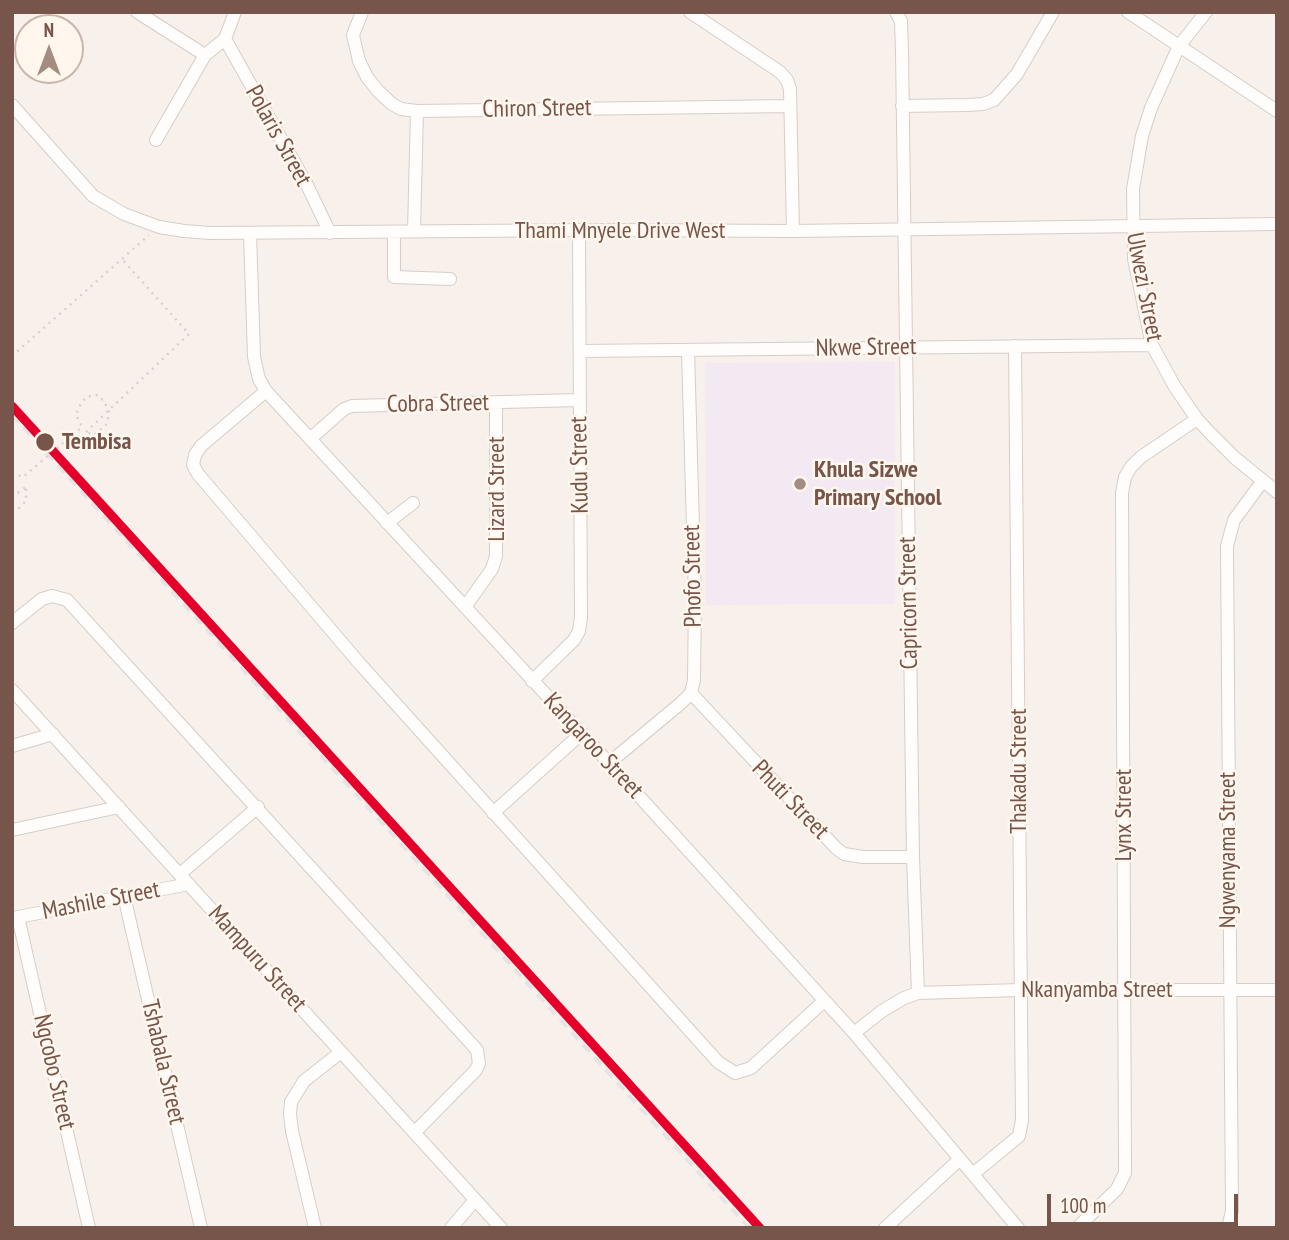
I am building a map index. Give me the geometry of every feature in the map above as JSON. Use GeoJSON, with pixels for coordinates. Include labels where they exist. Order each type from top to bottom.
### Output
{"type":"FeatureCollection","features":[{"type":"Feature","properties":{"kind":"street"},"geometry":{"type":"LineString","coordinates":[[137,12],[205,55]]}},
{"type":"Feature","properties":{"kind":"street"},"geometry":{"type":"LineString","coordinates":[[156,140],[205,55],[225,39],[235,12]]}},
{"type":"Feature","properties":{"kind":"street","name":"Chiron Street"},"geometry":{"type":"LineString","coordinates":[[362,12],[353,34],[355,50],[367,77],[392,104],[401,109],[416,111],[790,106]]}},
{"type":"Feature","properties":{"kind":"street"},"geometry":{"type":"LineString","coordinates":[[690,12],[788,80],[793,231]]}},
{"type":"Feature","properties":{"kind":"street","name":"Capricorn Street"},"geometry":{"type":"LineString","coordinates":[[896,12],[901,21],[913,857],[918,993]]}},
{"type":"Feature","properties":{"kind":"street"},"geometry":{"type":"LineString","coordinates":[[902,106],[975,105],[994,100],[1017,74],[1053,12]]}},
{"type":"Feature","properties":{"kind":"street"},"geometry":{"type":"LineString","coordinates":[[1128,12],[1277,111]]}},
{"type":"Feature","properties":{"kind":"street","name":"Ulwezi Street"},"geometry":{"type":"LineString","coordinates":[[1206,12],[1179,46],[1151,108],[1142,136],[1133,189],[1134,259],[1152,345],[1175,387],[1197,419],[1235,458],[1277,492]]}},
{"type":"Feature","properties":{"kind":"street","name":"Polaris Street"},"geometry":{"type":"LineString","coordinates":[[225,39],[307,185],[330,233]]}},
{"type":"Feature","properties":{"kind":"street","name":"Thami Mnyele Drive West"},"geometry":{"type":"LineString","coordinates":[[12,105],[93,195],[124,214],[159,227],[210,233],[793,231],[1277,224]]}},
{"type":"Feature","properties":{"kind":"street"},"geometry":{"type":"LineString","coordinates":[[414,231],[416,111]]}},
{"type":"Feature","properties":{"kind":"street","name":"Kudu Street"},"geometry":{"type":"LineString","coordinates":[[533,681],[574,640],[580,625],[579,230]]}},
{"type":"Feature","properties":{"kind":"street"},"geometry":{"type":"LineString","coordinates":[[394,232],[394,277],[450,279]]}},
{"type":"Feature","properties":{"kind":"street","name":"Kangaroo Street"},"geometry":{"type":"LineString","coordinates":[[250,233],[254,357],[259,379],[266,391],[854,1033],[1018,1228]]}},
{"type":"Feature","properties":{"kind":"street","name":"Nkwe Street"},"geometry":{"type":"LineString","coordinates":[[580,351],[1152,345]]}},
{"type":"Feature","properties":{"kind":"street","name":"Thakadu Street"},"geometry":{"type":"LineString","coordinates":[[973,1174],[1012,1143],[1021,1129],[1015,346]]}},
{"type":"Feature","properties":{"kind":"street","name":"Phofo Street"},"geometry":{"type":"LineString","coordinates":[[688,350],[695,598],[694,680],[691,693]]}},
{"type":"Feature","properties":{"kind":"street"},"geometry":{"type":"LineString","coordinates":[[266,391],[201,446],[193,465],[198,474],[342,643],[726,1069],[735,1073],[751,1068],[824,1001]]}},
{"type":"Feature","properties":{"kind":"street","name":"Cobra Street"},"geometry":{"type":"LineString","coordinates":[[310,439],[344,409],[352,406],[579,400]]}},
{"type":"Feature","properties":{"kind":"street","name":"Lizard Street"},"geometry":{"type":"LineString","coordinates":[[465,607],[492,569],[496,556],[496,403]]}},
{"type":"Feature","properties":{"kind":"street","name":"Lynx Street"},"geometry":{"type":"LineString","coordinates":[[1077,1228],[1116,1189],[1125,1173],[1122,493],[1125,477],[1140,457],[1197,419]]}},
{"type":"Feature","properties":{"kind":"street","name":"Ngwenyama Street"},"geometry":{"type":"LineString","coordinates":[[1228,1228],[1231,1211],[1227,547],[1234,520],[1262,482]]}},
{"type":"Feature","properties":{"kind":"street"},"geometry":{"type":"LineString","coordinates":[[387,523],[412,503]]}},
{"type":"Feature","properties":{"kind":"street"},"geometry":{"type":"LineString","coordinates":[[12,624],[42,599],[52,596],[67,600],[477,1050],[478,1064],[475,1071],[415,1132]]}},
{"type":"Feature","properties":{"kind":"street","name":"Mampuru Street"},"geometry":{"type":"LineString","coordinates":[[12,690],[501,1228]]}},
{"type":"Feature","properties":{"kind":"street"},"geometry":{"type":"LineString","coordinates":[[609,763],[691,693]]}},
{"type":"Feature","properties":{"kind":"street","name":"Phuti Street"},"geometry":{"type":"LineString","coordinates":[[691,693],[844,854],[863,857],[913,857]]}},
{"type":"Feature","properties":{"kind":"street"},"geometry":{"type":"LineString","coordinates":[[493,813],[582,733]]}},
{"type":"Feature","properties":{"kind":"street"},"geometry":{"type":"LineString","coordinates":[[12,746],[53,734]]}},
{"type":"Feature","properties":{"kind":"street"},"geometry":{"type":"LineString","coordinates":[[12,830],[119,807]]}},
{"type":"Feature","properties":{"kind":"street"},"geometry":{"type":"LineString","coordinates":[[185,879],[258,807]]}},
{"type":"Feature","properties":{"kind":"street","name":"Mashile Street"},"geometry":{"type":"LineString","coordinates":[[15,917],[124,896],[185,879]]}},
{"type":"Feature","properties":{"kind":"street","name":"Tshabala Street"},"geometry":{"type":"LineString","coordinates":[[124,896],[201,1228]]}},
{"type":"Feature","properties":{"kind":"street","name":"Ngcobo Street"},"geometry":{"type":"LineString","coordinates":[[15,917],[89,1228]]}},
{"type":"Feature","properties":{"kind":"street","name":"Nkanyamba Street"},"geometry":{"type":"LineString","coordinates":[[918,993],[1020,990],[1277,990]]}},
{"type":"Feature","properties":{"kind":"street"},"geometry":{"type":"LineString","coordinates":[[854,1033],[882,1011],[918,993]]}},
{"type":"Feature","properties":{"kind":"street"},"geometry":{"type":"LineString","coordinates":[[315,1228],[292,1131],[291,1102],[304,1081],[341,1052]]}},
{"type":"Feature","properties":{"kind":"street"},"geometry":{"type":"LineString","coordinates":[[884,1228],[960,1159]]}},
{"type":"Feature","properties":{"kind":"street"},"geometry":{"type":"LineString","coordinates":[[451,1228],[475,1200]]}},
{"type":"Feature","properties":{"kind":"path"},"geometry":{"type":"LineString","coordinates":[[12,356],[159,227]]}},
{"type":"Feature","properties":{"kind":"path"},"geometry":{"type":"LineString","coordinates":[[12,473],[23,477],[82,427],[76,415],[86,397],[97,395],[109,412],[107,425],[94,435],[86,432],[189,334],[122,259]]}},
{"type":"Feature","properties":{"kind":"path"},"geometry":{"type":"LineString","coordinates":[[12,497],[26,487],[26,501],[17,510],[12,510]]}},
{"type":"Feature","properties":{"kind":"shaded area","name":"Khula Sizwe Primary School"},"geometry":{"type":"Polygon","coordinates":[[[895,362],[895,604],[706,605],[705,363],[895,362]]]}},
{"type":"Feature","properties":{"kind":"railway"},"geometry":{"type":"LineString","coordinates":[[12,415],[749,1228]]}},
{"type":"Feature","properties":{"kind":"transit line"},"geometry":{"type":"LineString","coordinates":[[12,406],[760,1228]]}},
{"type":"Feature","properties":{"kind":"place","name":"Tembisa"},"geometry":{"type":"Point","coordinates":[45,442]}},
{"type":"Feature","properties":{"kind":"place","name":"Khula Sizwe Primary School"},"geometry":{"type":"Point","coordinates":[800,484]}}]}
